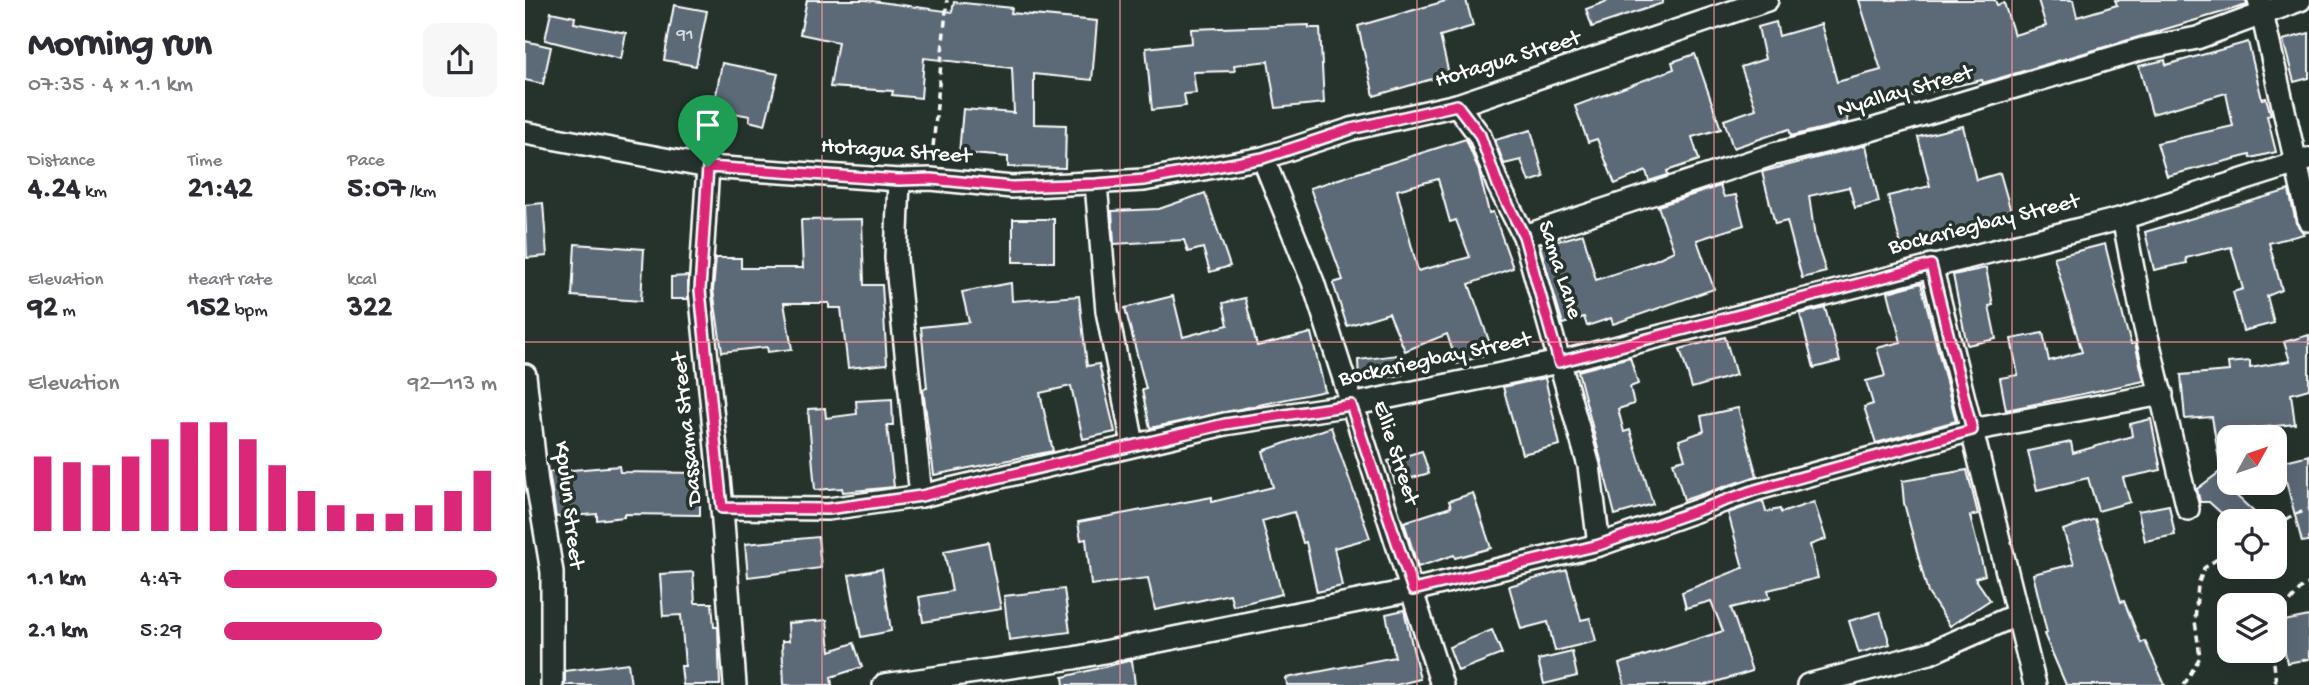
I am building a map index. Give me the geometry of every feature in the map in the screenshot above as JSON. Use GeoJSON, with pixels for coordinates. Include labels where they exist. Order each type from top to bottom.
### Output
{"type":"FeatureCollection","features":[{"type":"Feature","properties":{"kind":"street","name":"Hotagua Street"},"geometry":{"type":"LineString","coordinates":[[525,133],[708,167],[899,180],[931,179],[1012,187],[1144,180],[1263,158],[1351,129],[1457,105],[1767,0]]}},
{"type":"Feature","properties":{"kind":"street","name":"Nyallay Street"},"geometry":{"type":"LineString","coordinates":[[1524,236],[1584,219],[1714,172],[1876,129],[2142,50],[2197,38],[2260,6],[2300,0]]}},
{"type":"Feature","properties":{"kind":"street"},"geometry":{"type":"LineString","coordinates":[[2260,6],[2302,161],[2309,220]]}},
{"type":"Feature","properties":{"kind":"street","name":"Sama Lane"},"geometry":{"type":"LineString","coordinates":[[1457,105],[1480,135],[1498,185],[1524,236],[1590,466],[1599,545]]}},
{"type":"Feature","properties":{"kind":"street","name":"Ellie Street"},"geometry":{"type":"LineString","coordinates":[[1263,158],[1313,282],[1442,685]]}},
{"type":"Feature","properties":{"kind":"street","name":"Bockariegbay Street"},"geometry":{"type":"LineString","coordinates":[[722,508],[828,509],[921,496],[1225,424],[1351,405],[1559,362],[2123,218],[2302,161]]}},
{"type":"Feature","properties":{"kind":"street","name":"Dassama Street"},"geometry":{"type":"LineString","coordinates":[[708,167],[700,290],[722,508],[735,685]]}},
{"type":"Feature","properties":{"kind":"street"},"geometry":{"type":"LineString","coordinates":[[899,180],[896,258],[921,496]]}},
{"type":"Feature","properties":{"kind":"street"},"geometry":{"type":"LineString","coordinates":[[1096,184],[1107,311],[1133,444]]}},
{"type":"Feature","properties":{"kind":"street"},"geometry":{"type":"LineString","coordinates":[[2123,218],[2143,320],[2188,509]]}},
{"type":"Feature","properties":{"kind":"street"},"geometry":{"type":"LineString","coordinates":[[1931,265],[2035,685]]}},
{"type":"Feature","properties":{"kind":"street","name":"Kpulun Street"},"geometry":{"type":"LineString","coordinates":[[525,375],[537,483],[552,572],[552,685]]}},
{"type":"Feature","properties":{"kind":"street"},"geometry":{"type":"LineString","coordinates":[[884,685],[1074,658],[1413,590],[1599,545],[1755,490],[1972,430],[2162,394]]}},
{"type":"Feature","properties":{"kind":"street"},"geometry":{"type":"LineString","coordinates":[[1808,685],[1930,653],[2016,615]]}},
{"type":"Feature","properties":{"kind":"path"},"geometry":{"type":"LineString","coordinates":[[931,179],[947,0]]}},
{"type":"Feature","properties":{"kind":"path"},"geometry":{"type":"LineString","coordinates":[[2287,518],[2309,510]]}},
{"type":"Feature","properties":{"kind":"path"},"geometry":{"type":"LineString","coordinates":[[2184,685],[2200,657],[2195,621],[2197,585],[2204,568],[2217,559]]}},
{"type":"Feature","properties":{"kind":"path"},"geometry":{"type":"LineString","coordinates":[[2287,606],[2304,585],[2309,584]]}},
{"type":"Feature","properties":{"kind":"path"},"geometry":{"type":"LineString","coordinates":[[2274,663],[2276,685]]}},
{"type":"Feature","properties":{"kind":"building"},"geometry":{"type":"Polygon","coordinates":[[[807,0],[866,0],[952,12],[954,2],[1012,8],[1011,13],[1097,21],[1092,80],[1034,74],[1034,124],[1066,125],[1065,168],[1008,167],[1008,157],[959,153],[963,109],[1014,113],[1012,68],[924,58],[921,98],[892,95],[893,91],[830,87],[838,42],[800,34],[807,0]]]}},
{"type":"Feature","properties":{"kind":"building"},"geometry":{"type":"Polygon","coordinates":[[[1449,0],[1466,0],[1473,26],[1440,36],[1449,74],[1374,96],[1358,26],[1449,0]]]}},
{"type":"Feature","properties":{"kind":"building"},"geometry":{"type":"Polygon","coordinates":[[[1610,0],[1663,0],[1663,3],[1592,27],[1586,9],[1610,0]]]}},
{"type":"Feature","properties":{"kind":"building"},"geometry":{"type":"Polygon","coordinates":[[[1859,0],[1995,0],[1997,5],[2004,3],[2014,35],[2046,26],[2038,0],[2073,0],[2077,17],[2117,5],[2115,0],[2246,0],[2247,5],[1983,83],[1982,80],[1924,93],[1847,116],[1848,122],[1791,136],[1789,129],[1733,148],[1724,120],[1756,109],[1741,67],[1765,59],[1758,27],[1776,22],[1779,36],[1821,24],[1837,82],[1881,70],[1859,0]]]}},
{"type":"Feature","properties":{"kind":"building"},"geometry":{"type":"Polygon","coordinates":[[[674,5],[707,11],[696,66],[664,60],[674,5]]]}},
{"type":"Feature","properties":{"kind":"building"},"geometry":{"type":"Polygon","coordinates":[[[551,12],[575,17],[574,23],[626,33],[621,59],[545,40],[551,12]]]}},
{"type":"Feature","properties":{"kind":"building"},"geometry":{"type":"Polygon","coordinates":[[[1309,25],[1309,28],[1320,28],[1324,103],[1276,108],[1268,61],[1234,65],[1235,71],[1193,72],[1196,93],[1184,94],[1186,106],[1152,110],[1146,48],[1192,43],[1191,29],[1309,25]]]}},
{"type":"Feature","properties":{"kind":"building"},"geometry":{"type":"Polygon","coordinates":[[[2309,33],[2309,78],[2294,82],[2283,40],[2309,33]]]}},
{"type":"Feature","properties":{"kind":"building"},"geometry":{"type":"Polygon","coordinates":[[[525,41],[551,47],[543,84],[525,80],[525,41]]]}},
{"type":"Feature","properties":{"kind":"building"},"geometry":{"type":"Polygon","coordinates":[[[2248,42],[2262,99],[2266,98],[2271,115],[2267,116],[2276,152],[2251,158],[2250,155],[2167,176],[2157,143],[2233,126],[2226,93],[2152,114],[2139,66],[2165,60],[2166,65],[2248,42]]]}},
{"type":"Feature","properties":{"kind":"building"},"geometry":{"type":"Polygon","coordinates":[[[1695,54],[1721,129],[1692,137],[1699,160],[1667,171],[1668,175],[1649,181],[1646,171],[1615,184],[1597,139],[1588,142],[1575,106],[1674,69],[1672,62],[1695,54]]]}},
{"type":"Feature","properties":{"kind":"building"},"geometry":{"type":"Polygon","coordinates":[[[722,63],[778,74],[765,125],[749,121],[750,116],[728,112],[729,103],[715,100],[722,63]]]}},
{"type":"Feature","properties":{"kind":"building"},"geometry":{"type":"Polygon","coordinates":[[[1963,126],[1976,180],[2000,173],[2012,215],[1948,233],[1950,237],[1902,249],[1888,196],[1930,186],[1918,137],[1963,126]]]}},
{"type":"Feature","properties":{"kind":"building"},"geometry":{"type":"Polygon","coordinates":[[[1531,130],[1544,177],[1529,182],[1521,160],[1504,164],[1495,140],[1531,130]]]}},
{"type":"Feature","properties":{"kind":"building"},"geometry":{"type":"Polygon","coordinates":[[[1466,139],[1479,171],[1489,213],[1493,212],[1513,268],[1469,284],[1493,352],[1457,364],[1447,334],[1405,351],[1389,313],[1347,326],[1333,283],[1343,280],[1310,188],[1466,139]],[[1438,179],[1397,190],[1418,271],[1470,257],[1456,220],[1450,222],[1438,179]]]}},
{"type":"Feature","properties":{"kind":"building"},"geometry":{"type":"Polygon","coordinates":[[[1866,145],[1879,202],[1855,208],[1849,187],[1809,196],[1815,238],[1826,272],[1802,278],[1787,221],[1775,224],[1762,172],[1866,145]]]}},
{"type":"Feature","properties":{"kind":"building"},"geometry":{"type":"Polygon","coordinates":[[[1720,186],[1724,197],[1736,195],[1744,225],[1697,240],[1714,289],[1613,324],[1611,318],[1587,326],[1584,317],[1563,324],[1540,246],[1583,234],[1596,280],[1674,251],[1658,206],[1720,186]]]}},
{"type":"Feature","properties":{"kind":"building"},"geometry":{"type":"Polygon","coordinates":[[[2289,190],[2296,223],[2304,234],[2269,243],[2282,290],[2267,296],[2274,323],[2243,331],[2233,292],[2243,289],[2231,247],[2186,258],[2187,263],[2154,270],[2145,232],[2289,190]]]}},
{"type":"Feature","properties":{"kind":"building"},"geometry":{"type":"Polygon","coordinates":[[[1205,193],[1230,266],[1210,272],[1203,248],[1188,252],[1184,240],[1114,244],[1112,211],[1159,209],[1205,193]]]}},
{"type":"Feature","properties":{"kind":"building"},"geometry":{"type":"Polygon","coordinates":[[[543,203],[547,256],[527,258],[525,205],[543,203]]]}},
{"type":"Feature","properties":{"kind":"building"},"geometry":{"type":"Polygon","coordinates":[[[862,219],[864,285],[882,285],[887,364],[848,368],[841,308],[829,308],[829,303],[784,303],[792,349],[768,352],[767,347],[722,352],[713,290],[716,258],[741,258],[741,268],[803,268],[801,220],[862,219]]]}},
{"type":"Feature","properties":{"kind":"building"},"geometry":{"type":"Polygon","coordinates":[[[1013,219],[1054,219],[1054,262],[1013,262],[1013,219]]]}},
{"type":"Feature","properties":{"kind":"building"},"geometry":{"type":"Polygon","coordinates":[[[575,244],[644,249],[641,301],[572,296],[575,244]]]}},
{"type":"Feature","properties":{"kind":"building"},"geometry":{"type":"Polygon","coordinates":[[[2105,244],[2125,324],[2131,344],[2135,343],[2144,381],[2006,410],[2000,378],[2018,375],[2011,339],[2043,333],[2049,361],[2082,352],[2054,257],[2105,244]]]}},
{"type":"Feature","properties":{"kind":"building"},"geometry":{"type":"Polygon","coordinates":[[[1986,268],[1993,305],[1989,306],[1996,339],[1967,345],[1953,275],[1986,268]]]}},
{"type":"Feature","properties":{"kind":"building"},"geometry":{"type":"Polygon","coordinates":[[[688,276],[688,299],[671,299],[671,277],[688,276]]]}},
{"type":"Feature","properties":{"kind":"building"},"geometry":{"type":"Polygon","coordinates":[[[1011,283],[1012,301],[1079,296],[1087,366],[1099,364],[1115,432],[1083,439],[1071,386],[1040,393],[1053,451],[934,475],[923,389],[927,388],[921,327],[969,322],[962,292],[1011,283]]]}},
{"type":"Feature","properties":{"kind":"building"},"geometry":{"type":"Polygon","coordinates":[[[1921,283],[1956,421],[1876,443],[1864,407],[1873,404],[1866,381],[1885,376],[1877,348],[1901,342],[1888,292],[1921,283]]]}},
{"type":"Feature","properties":{"kind":"building"},"geometry":{"type":"Polygon","coordinates":[[[1173,296],[1183,337],[1228,325],[1223,303],[1245,298],[1257,346],[1311,333],[1325,391],[1150,428],[1142,390],[1146,389],[1125,308],[1173,296]]]}},
{"type":"Feature","properties":{"kind":"building"},"geometry":{"type":"Polygon","coordinates":[[[1825,308],[1840,361],[1814,368],[1800,314],[1825,308]]]}},
{"type":"Feature","properties":{"kind":"building"},"geometry":{"type":"Polygon","coordinates":[[[2309,335],[2309,389],[2291,394],[2295,424],[2217,425],[2217,447],[2212,417],[2185,419],[2181,375],[2229,371],[2228,363],[2250,361],[2250,368],[2290,361],[2284,342],[2309,335]]]}},
{"type":"Feature","properties":{"kind":"building"},"geometry":{"type":"Polygon","coordinates":[[[1725,337],[1736,375],[1692,388],[1680,349],[1725,337]]]}},
{"type":"Feature","properties":{"kind":"building"},"geometry":{"type":"Polygon","coordinates":[[[1397,355],[1402,375],[1359,381],[1358,360],[1397,355]]]}},
{"type":"Feature","properties":{"kind":"building"},"geometry":{"type":"Polygon","coordinates":[[[1630,357],[1638,384],[1630,387],[1634,404],[1618,409],[1624,432],[1630,430],[1653,504],[1615,515],[1578,371],[1630,357]]]}},
{"type":"Feature","properties":{"kind":"building"},"geometry":{"type":"Polygon","coordinates":[[[1545,378],[1560,445],[1522,454],[1503,387],[1545,378]]]}},
{"type":"Feature","properties":{"kind":"building"},"geometry":{"type":"Polygon","coordinates":[[[892,399],[893,425],[887,425],[894,487],[843,492],[842,488],[815,490],[808,409],[825,408],[826,418],[857,414],[856,401],[892,399]]]}},
{"type":"Feature","properties":{"kind":"building"},"geometry":{"type":"Polygon","coordinates":[[[1738,408],[1757,476],[1684,500],[1673,462],[1685,459],[1679,440],[1704,431],[1701,416],[1738,408]]]}},
{"type":"Feature","properties":{"kind":"building"},"geometry":{"type":"Polygon","coordinates":[[[2151,419],[2161,470],[2123,478],[2130,502],[2098,511],[2088,478],[2037,490],[2028,451],[2071,442],[2073,453],[2132,436],[2130,424],[2151,419]]]}},
{"type":"Feature","properties":{"kind":"building"},"geometry":{"type":"Polygon","coordinates":[[[1331,427],[1370,538],[1334,548],[1342,586],[1317,592],[1306,542],[1303,543],[1294,512],[1262,521],[1282,594],[1233,606],[1230,594],[1155,610],[1148,578],[1091,585],[1086,539],[1081,540],[1078,522],[1212,497],[1212,502],[1273,487],[1263,451],[1331,427]]]}},
{"type":"Feature","properties":{"kind":"building"},"geometry":{"type":"Polygon","coordinates":[[[1422,451],[1429,473],[1395,483],[1388,461],[1422,451]]]}},
{"type":"Feature","properties":{"kind":"building"},"geometry":{"type":"Polygon","coordinates":[[[2309,455],[2309,541],[2302,542],[2287,485],[2287,460],[2309,455]]]}},
{"type":"Feature","properties":{"kind":"building"},"geometry":{"type":"Polygon","coordinates":[[[619,466],[620,472],[700,473],[700,515],[624,514],[624,517],[597,520],[597,514],[556,517],[549,472],[619,466]]]}},
{"type":"Feature","properties":{"kind":"building"},"geometry":{"type":"Polygon","coordinates":[[[1967,470],[1978,514],[1970,516],[1985,575],[1975,578],[1990,600],[1950,626],[1928,593],[1904,503],[1902,481],[1967,470]]]}},
{"type":"Feature","properties":{"kind":"building"},"geometry":{"type":"Polygon","coordinates":[[[2217,474],[2217,495],[2236,495],[2251,509],[2217,509],[2209,502],[2200,502],[2197,489],[2217,474]]]}},
{"type":"Feature","properties":{"kind":"building"},"geometry":{"type":"Polygon","coordinates":[[[1473,493],[1491,548],[1455,558],[1454,555],[1418,567],[1404,522],[1451,507],[1449,501],[1473,493]]]}},
{"type":"Feature","properties":{"kind":"building"},"geometry":{"type":"Polygon","coordinates":[[[1763,501],[1766,512],[1780,509],[1781,513],[1814,502],[1826,539],[1810,545],[1818,578],[1768,590],[1770,598],[1731,608],[1752,671],[1706,685],[1625,685],[1619,664],[1723,631],[1711,601],[1686,608],[1682,592],[1743,568],[1728,513],[1763,501]]]}},
{"type":"Feature","properties":{"kind":"building"},"geometry":{"type":"Polygon","coordinates":[[[2169,505],[2175,535],[2145,541],[2138,511],[2169,505]]]}},
{"type":"Feature","properties":{"kind":"building"},"geometry":{"type":"Polygon","coordinates":[[[2095,519],[2121,602],[2124,601],[2141,643],[2145,641],[2165,685],[2066,685],[2044,634],[2047,633],[2033,574],[2074,564],[2063,530],[2095,519]]]}},
{"type":"Feature","properties":{"kind":"building"},"geometry":{"type":"Polygon","coordinates":[[[818,537],[821,568],[748,577],[745,544],[818,537]]]}},
{"type":"Feature","properties":{"kind":"building"},"geometry":{"type":"Polygon","coordinates":[[[988,542],[1001,609],[923,622],[919,597],[952,591],[944,551],[988,542]]]}},
{"type":"Feature","properties":{"kind":"building"},"geometry":{"type":"Polygon","coordinates":[[[882,569],[891,631],[861,637],[849,575],[882,569]]]}},
{"type":"Feature","properties":{"kind":"building"},"geometry":{"type":"Polygon","coordinates":[[[1567,570],[1581,620],[1590,618],[1596,641],[1555,651],[1548,622],[1521,629],[1509,586],[1567,570]]]}},
{"type":"Feature","properties":{"kind":"building"},"geometry":{"type":"Polygon","coordinates":[[[693,572],[695,603],[712,603],[714,627],[718,627],[720,685],[683,685],[681,666],[685,666],[681,615],[663,616],[660,574],[693,572]]]}},
{"type":"Feature","properties":{"kind":"building"},"geometry":{"type":"Polygon","coordinates":[[[1064,589],[1070,632],[1009,640],[1004,596],[1064,589]]]}},
{"type":"Feature","properties":{"kind":"building"},"geometry":{"type":"Polygon","coordinates":[[[1404,610],[1420,679],[1396,685],[1287,685],[1286,678],[1395,657],[1386,614],[1404,610]]]}},
{"type":"Feature","properties":{"kind":"building"},"geometry":{"type":"Polygon","coordinates":[[[1880,612],[1890,644],[1859,653],[1849,621],[1880,612]]]}},
{"type":"Feature","properties":{"kind":"building"},"geometry":{"type":"Polygon","coordinates":[[[2309,616],[2309,659],[2287,663],[2287,620],[2309,616]]]}},
{"type":"Feature","properties":{"kind":"building"},"geometry":{"type":"Polygon","coordinates":[[[827,620],[830,651],[854,643],[862,667],[831,677],[832,685],[784,685],[782,641],[789,641],[788,623],[827,620]]]}},
{"type":"Feature","properties":{"kind":"building"},"geometry":{"type":"Polygon","coordinates":[[[1492,630],[1502,654],[1458,671],[1449,647],[1492,630]]]}},
{"type":"Feature","properties":{"kind":"building"},"geometry":{"type":"Polygon","coordinates":[[[1572,652],[1577,676],[1544,684],[1538,660],[1572,652]]]}},
{"type":"Feature","properties":{"kind":"building"},"geometry":{"type":"Polygon","coordinates":[[[1132,660],[1135,685],[1064,685],[1063,677],[1132,660]]]}},
{"type":"Feature","properties":{"kind":"building"},"geometry":{"type":"Polygon","coordinates":[[[628,663],[631,685],[565,685],[565,671],[628,663]]]}},
{"type":"Feature","properties":{"kind":"route"},"geometry":{"type":"LineString","coordinates":[[1457,105],[1480,135],[1498,185],[1524,236],[1559,362],[1931,265],[1972,430],[1755,490],[1599,545],[1413,590],[1351,405],[1225,424],[921,496],[828,509],[722,508],[700,290],[708,167],[769,169],[899,180],[931,179],[1012,187],[1096,184],[1144,180],[1263,158],[1351,129],[1457,105]]}}]}
